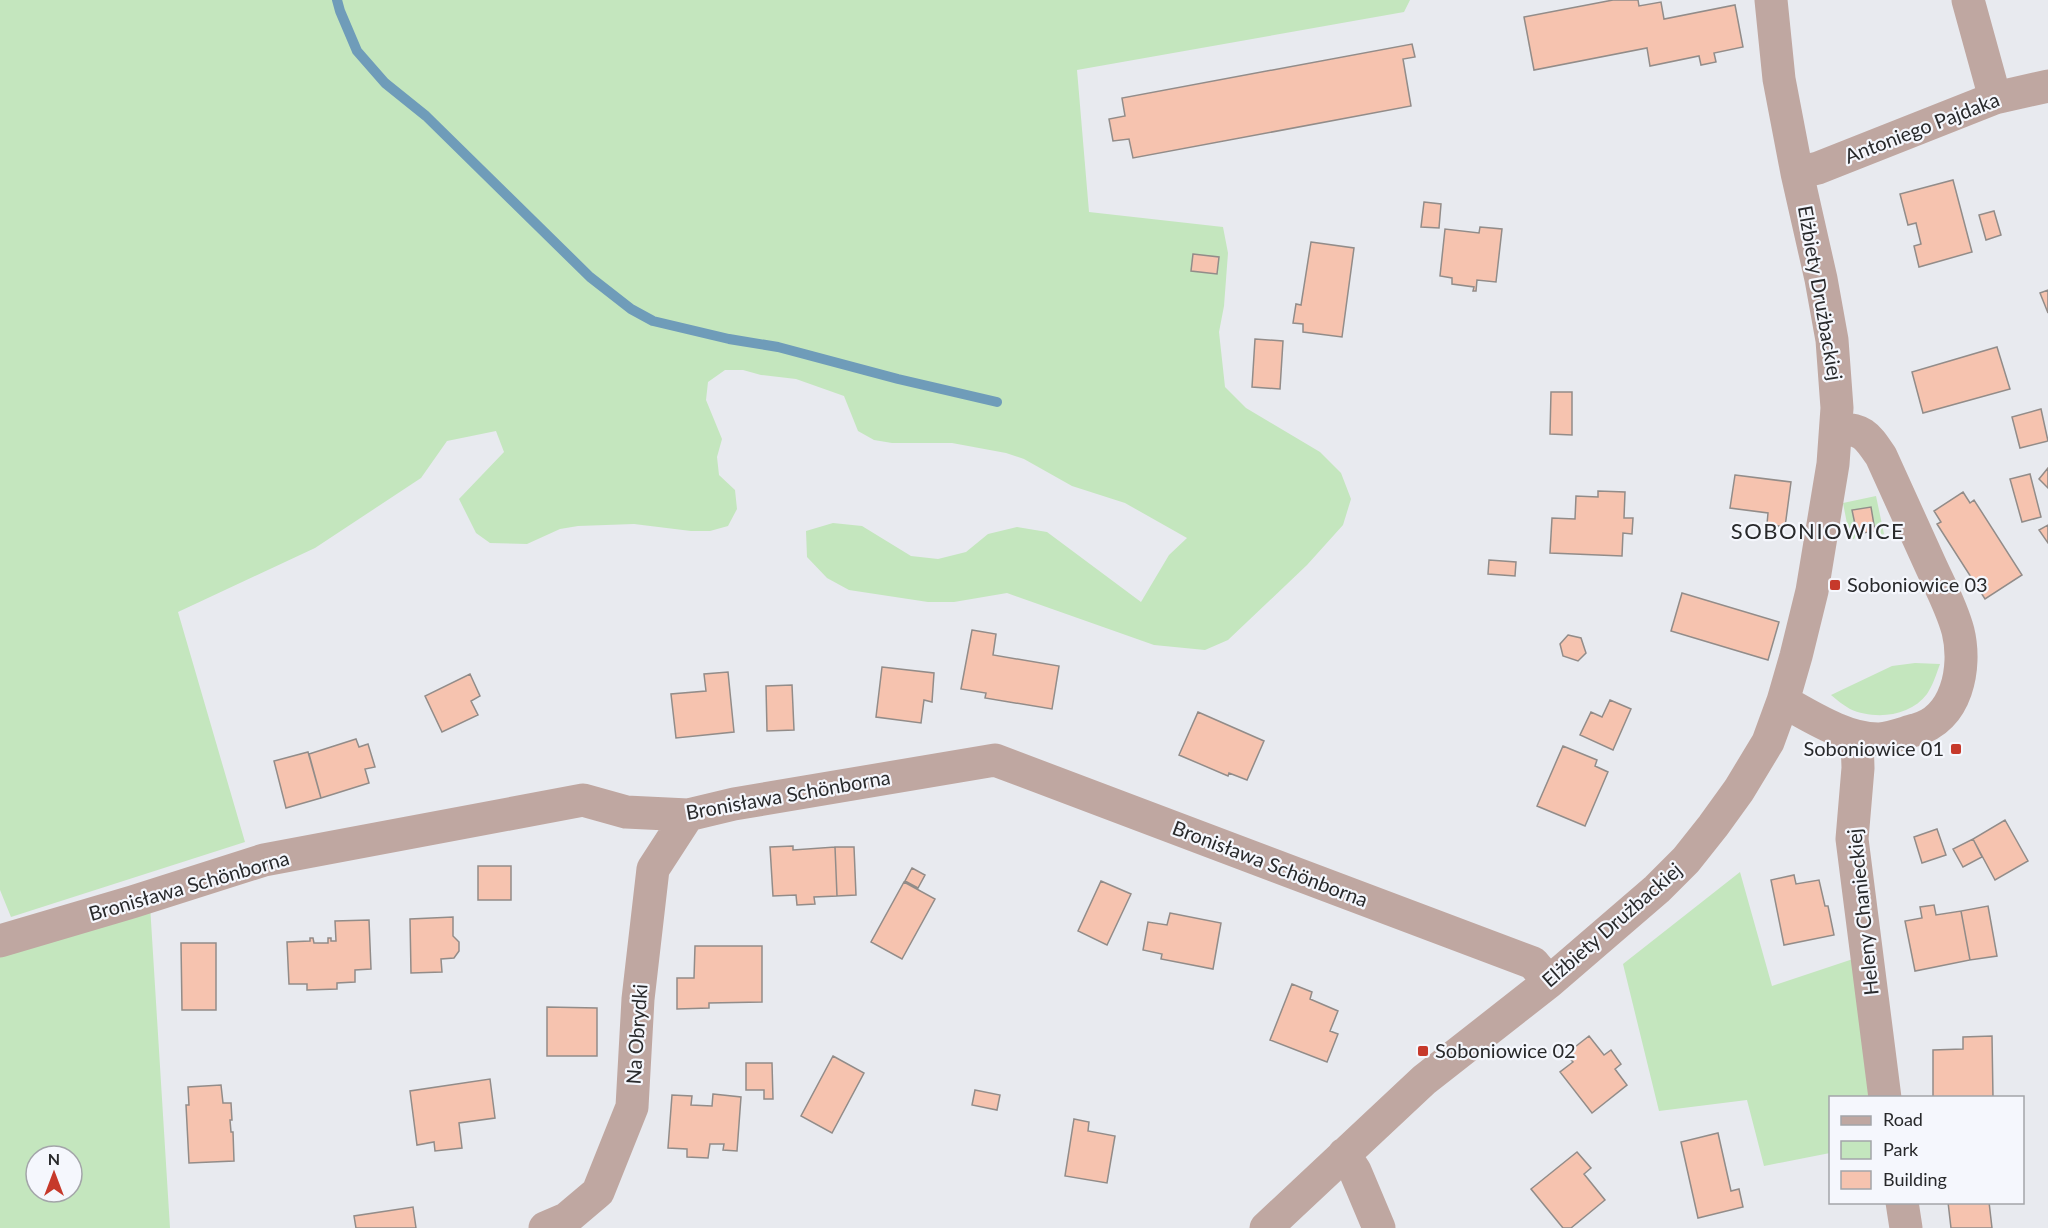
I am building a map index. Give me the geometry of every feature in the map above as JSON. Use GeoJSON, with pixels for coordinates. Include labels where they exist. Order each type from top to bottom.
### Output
{"type":"FeatureCollection","features":[{"type":"Feature","properties":{"kind":"street","name":"Elżbiety Drużbackiej"},"geometry":{"type":"LineString","coordinates":[[1266,1228],[1424,1080],[1549,982],[1657,889],[1686,860],[1739,790],[1768,742],[1783,701],[1812,591],[1828,500],[1837,428],[1837,389],[1832,340],[1779,79],[1771,0]]}},
{"type":"Feature","properties":{"kind":"street"},"geometry":{"type":"LineString","coordinates":[[1968,0],[1995,98]]}},
{"type":"Feature","properties":{"kind":"street","name":"Antoniego Pajdaka"},"geometry":{"type":"LineString","coordinates":[[1797,173],[1818,168],[1995,98],[2048,86]]}},
{"type":"Feature","properties":{"kind":"street"},"geometry":{"type":"LineString","coordinates":[[1783,701],[1814,718],[1857,736],[1881,739],[1921,729],[1938,717],[1951,702],[1958,687],[1960,646],[1953,613],[1881,456],[1866,435],[1859,430],[1837,428]]}},
{"type":"Feature","properties":{"kind":"street","name":"Heleny Chanieckiej"},"geometry":{"type":"LineString","coordinates":[[1857,736],[1858,768],[1852,839],[1885,1096]]}},
{"type":"Feature","properties":{"kind":"street","name":"Bronisława Schönborna"},"geometry":{"type":"LineString","coordinates":[[0,940],[132,902],[264,860],[583,800],[626,812],[688,815],[734,804],[995,760],[1533,963],[1549,982]]}},
{"type":"Feature","properties":{"kind":"street","name":"Na Obrydki"},"geometry":{"type":"LineString","coordinates":[[545,1228],[566,1219],[598,1192],[632,1107],[638,999],[653,869],[688,815]]}},
{"type":"Feature","properties":{"kind":"street"},"geometry":{"type":"LineString","coordinates":[[1344,1154],[1355,1171],[1378,1228]]}},
{"type":"Feature","properties":{"kind":"street"},"geometry":{"type":"LineString","coordinates":[[1902,1204],[1906,1228]]}},
{"type":"Feature","properties":{"kind":"green space"},"geometry":{"type":"Polygon","coordinates":[[[0,0],[1410,0],[1404,12],[1077,70],[1089,212],[1223,227],[1228,253],[1224,306],[1219,332],[1225,387],[1246,408],[1320,452],[1341,473],[1351,499],[1343,525],[1307,565],[1228,640],[1205,650],[1154,645],[1007,593],[954,602],[928,602],[849,590],[827,578],[807,557],[806,531],[833,523],[862,526],[911,556],[938,559],[966,552],[988,534],[1017,527],[1047,532],[1141,602],[1169,555],[1187,538],[1125,503],[1072,486],[1024,459],[1006,453],[952,443],[892,443],[874,440],[858,431],[844,396],[796,379],[761,375],[743,370],[725,370],[708,382],[706,400],[722,439],[717,457],[719,475],[735,490],[737,509],[728,526],[710,531],[634,524],[578,526],[560,529],[527,544],[490,543],[476,533],[459,499],[504,452],[496,431],[447,441],[421,478],[315,548],[178,612],[245,842],[11,917],[0,890],[0,0]]]}},
{"type":"Feature","properties":{"kind":"green space"},"geometry":{"type":"Polygon","coordinates":[[[1876,496],[1884,534],[1881,535],[1875,531],[1871,508],[1852,511],[1857,534],[1854,539],[1850,539],[1843,503],[1876,496]]]}},
{"type":"Feature","properties":{"kind":"green space"},"geometry":{"type":"Polygon","coordinates":[[[1915,663],[1940,664],[1927,694],[1920,702],[1901,712],[1870,715],[1847,707],[1831,695],[1892,666],[1915,663]]]}},
{"type":"Feature","properties":{"kind":"green space"},"geometry":{"type":"Polygon","coordinates":[[[1740,872],[1772,986],[1856,958],[1872,1096],[1829,1096],[1829,1153],[1764,1166],[1747,1100],[1659,1111],[1623,964],[1740,872]]]}},
{"type":"Feature","properties":{"kind":"green space"},"geometry":{"type":"Polygon","coordinates":[[[150,905],[170,1228],[0,1228],[0,948],[150,905]]]}},
{"type":"Feature","properties":{"kind":"building"},"geometry":{"type":"Polygon","coordinates":[[[1613,0],[1638,0],[1639,6],[1661,2],[1664,19],[1735,5],[1743,47],[1714,53],[1716,62],[1701,65],[1699,56],[1650,66],[1647,48],[1534,70],[1524,17],[1613,0]]]}},
{"type":"Feature","properties":{"kind":"building"},"geometry":{"type":"Polygon","coordinates":[[[1412,44],[1415,57],[1403,59],[1411,106],[1133,158],[1129,139],[1113,141],[1109,119],[1125,116],[1122,98],[1412,44]]]}},
{"type":"Feature","properties":{"kind":"building"},"geometry":{"type":"Polygon","coordinates":[[[1953,180],[1972,252],[1919,267],[1914,246],[1921,244],[1916,223],[1908,225],[1900,194],[1953,180]]]}},
{"type":"Feature","properties":{"kind":"building"},"geometry":{"type":"Polygon","coordinates":[[[1424,202],[1441,204],[1439,228],[1421,227],[1424,202]]]}},
{"type":"Feature","properties":{"kind":"building"},"geometry":{"type":"Polygon","coordinates":[[[1994,211],[2001,235],[1986,240],[1979,215],[1994,211]]]}},
{"type":"Feature","properties":{"kind":"building"},"geometry":{"type":"Polygon","coordinates":[[[1480,227],[1502,229],[1496,282],[1477,280],[1476,291],[1473,291],[1474,287],[1452,284],[1452,278],[1440,276],[1445,229],[1479,233],[1480,227]]]}},
{"type":"Feature","properties":{"kind":"building"},"geometry":{"type":"Polygon","coordinates":[[[1311,242],[1354,248],[1342,337],[1303,332],[1303,324],[1293,323],[1296,304],[1301,305],[1311,242]]]}},
{"type":"Feature","properties":{"kind":"building"},"geometry":{"type":"Polygon","coordinates":[[[1193,254],[1219,257],[1217,274],[1191,271],[1193,254]]]}},
{"type":"Feature","properties":{"kind":"building"},"geometry":{"type":"Polygon","coordinates":[[[2048,290],[2048,313],[2040,293],[2048,290]]]}},
{"type":"Feature","properties":{"kind":"building"},"geometry":{"type":"Polygon","coordinates":[[[1255,339],[1283,341],[1280,389],[1252,387],[1255,339]]]}},
{"type":"Feature","properties":{"kind":"building"},"geometry":{"type":"Polygon","coordinates":[[[1997,347],[2010,389],[1923,413],[1912,372],[1997,347]]]}},
{"type":"Feature","properties":{"kind":"building"},"geometry":{"type":"Polygon","coordinates":[[[1551,392],[1572,392],[1572,435],[1550,434],[1551,392]]]}},
{"type":"Feature","properties":{"kind":"building"},"geometry":{"type":"Polygon","coordinates":[[[2041,409],[2048,441],[2020,448],[2012,417],[2041,409]]]}},
{"type":"Feature","properties":{"kind":"building"},"geometry":{"type":"Polygon","coordinates":[[[2048,468],[2048,488],[2039,479],[2048,468]]]}},
{"type":"Feature","properties":{"kind":"building"},"geometry":{"type":"Polygon","coordinates":[[[2030,474],[2041,517],[2022,522],[2010,479],[2030,474]]]}},
{"type":"Feature","properties":{"kind":"building"},"geometry":{"type":"Polygon","coordinates":[[[1735,475],[1791,482],[1785,527],[1767,524],[1768,513],[1730,508],[1735,475]]]}},
{"type":"Feature","properties":{"kind":"building"},"geometry":{"type":"Polygon","coordinates":[[[1598,491],[1625,492],[1624,518],[1633,518],[1632,534],[1623,533],[1622,556],[1550,553],[1552,518],[1575,519],[1576,496],[1598,497],[1598,491]]]}},
{"type":"Feature","properties":{"kind":"building"},"geometry":{"type":"Polygon","coordinates":[[[1963,492],[1970,503],[1974,500],[2022,575],[1985,599],[1937,524],[1941,522],[1934,511],[1963,492]]]}},
{"type":"Feature","properties":{"kind":"building"},"geometry":{"type":"Polygon","coordinates":[[[1871,507],[1875,531],[1857,534],[1852,510],[1871,507]]]}},
{"type":"Feature","properties":{"kind":"building"},"geometry":{"type":"Polygon","coordinates":[[[2048,525],[2048,543],[2039,530],[2048,525]]]}},
{"type":"Feature","properties":{"kind":"building"},"geometry":{"type":"Polygon","coordinates":[[[1489,560],[1516,562],[1515,576],[1488,574],[1489,560]]]}},
{"type":"Feature","properties":{"kind":"building"},"geometry":{"type":"Polygon","coordinates":[[[1682,593],[1779,622],[1768,660],[1671,631],[1682,593]]]}},
{"type":"Feature","properties":{"kind":"building"},"geometry":{"type":"Polygon","coordinates":[[[972,630],[996,634],[993,655],[1059,666],[1052,709],[985,698],[986,693],[961,689],[972,630]]]}},
{"type":"Feature","properties":{"kind":"building"},"geometry":{"type":"Polygon","coordinates":[[[1568,635],[1581,638],[1586,653],[1578,661],[1563,656],[1560,644],[1568,635]]]}},
{"type":"Feature","properties":{"kind":"building"},"geometry":{"type":"Polygon","coordinates":[[[882,667],[934,673],[932,702],[924,700],[921,723],[876,717],[882,667]]]}},
{"type":"Feature","properties":{"kind":"building"},"geometry":{"type":"Polygon","coordinates":[[[728,672],[734,732],[676,738],[671,694],[706,691],[704,674],[728,672]]]}},
{"type":"Feature","properties":{"kind":"building"},"geometry":{"type":"Polygon","coordinates":[[[470,674],[480,696],[471,701],[478,715],[442,732],[425,696],[470,674]]]}},
{"type":"Feature","properties":{"kind":"building"},"geometry":{"type":"Polygon","coordinates":[[[792,685],[794,730],[767,731],[766,686],[792,685]]]}},
{"type":"Feature","properties":{"kind":"building"},"geometry":{"type":"Polygon","coordinates":[[[1610,700],[1631,709],[1613,750],[1580,735],[1591,712],[1602,717],[1610,700]]]}},
{"type":"Feature","properties":{"kind":"building"},"geometry":{"type":"Polygon","coordinates":[[[1198,712],[1264,741],[1247,780],[1229,773],[1228,776],[1179,755],[1198,712]]]}},
{"type":"Feature","properties":{"kind":"building"},"geometry":{"type":"Polygon","coordinates":[[[356,739],[359,747],[368,744],[375,767],[365,769],[369,783],[321,798],[309,754],[356,739]]]}},
{"type":"Feature","properties":{"kind":"building"},"geometry":{"type":"Polygon","coordinates":[[[1563,746],[1597,760],[1595,766],[1608,772],[1585,826],[1537,806],[1563,746]]]}},
{"type":"Feature","properties":{"kind":"building"},"geometry":{"type":"Polygon","coordinates":[[[308,752],[321,798],[286,808],[274,761],[308,752]]]}},
{"type":"Feature","properties":{"kind":"building"},"geometry":{"type":"Polygon","coordinates":[[[2005,820],[2028,861],[1995,880],[1973,839],[2005,820]]]}},
{"type":"Feature","properties":{"kind":"building"},"geometry":{"type":"Polygon","coordinates":[[[1937,829],[1946,855],[1922,863],[1914,837],[1937,829]]]}},
{"type":"Feature","properties":{"kind":"building"},"geometry":{"type":"Polygon","coordinates":[[[1973,839],[1982,857],[1963,867],[1953,849],[1973,839]]]}},
{"type":"Feature","properties":{"kind":"building"},"geometry":{"type":"Polygon","coordinates":[[[793,846],[793,850],[835,847],[837,896],[814,897],[815,904],[797,905],[796,895],[773,896],[770,847],[793,846]]]}},
{"type":"Feature","properties":{"kind":"building"},"geometry":{"type":"Polygon","coordinates":[[[835,847],[854,847],[856,895],[837,896],[835,847]]]}},
{"type":"Feature","properties":{"kind":"building"},"geometry":{"type":"Polygon","coordinates":[[[478,866],[511,866],[511,900],[478,900],[478,866]]]}},
{"type":"Feature","properties":{"kind":"building"},"geometry":{"type":"Polygon","coordinates":[[[912,868],[925,875],[918,888],[905,881],[912,868]]]}},
{"type":"Feature","properties":{"kind":"building"},"geometry":{"type":"Polygon","coordinates":[[[1794,875],[1796,884],[1819,880],[1825,906],[1828,906],[1834,935],[1784,945],[1771,880],[1794,875]]]}},
{"type":"Feature","properties":{"kind":"building"},"geometry":{"type":"Polygon","coordinates":[[[1101,881],[1131,894],[1107,945],[1078,931],[1101,881]]]}},
{"type":"Feature","properties":{"kind":"building"},"geometry":{"type":"Polygon","coordinates":[[[904,882],[935,899],[902,959],[871,942],[904,882]]]}},
{"type":"Feature","properties":{"kind":"building"},"geometry":{"type":"Polygon","coordinates":[[[1934,905],[1936,915],[1961,911],[1970,960],[1915,971],[1905,921],[1922,918],[1920,907],[1934,905]]]}},
{"type":"Feature","properties":{"kind":"building"},"geometry":{"type":"Polygon","coordinates":[[[1988,906],[1997,956],[1970,960],[1961,911],[1988,906]]]}},
{"type":"Feature","properties":{"kind":"building"},"geometry":{"type":"Polygon","coordinates":[[[1170,913],[1221,923],[1213,969],[1161,959],[1162,954],[1143,950],[1148,922],[1167,925],[1170,913]]]}},
{"type":"Feature","properties":{"kind":"building"},"geometry":{"type":"Polygon","coordinates":[[[453,917],[453,936],[459,942],[459,951],[454,958],[441,959],[442,972],[411,973],[410,919],[453,917]]]}},
{"type":"Feature","properties":{"kind":"building"},"geometry":{"type":"Polygon","coordinates":[[[369,920],[371,969],[355,970],[355,982],[337,983],[337,989],[307,990],[307,984],[289,984],[287,942],[310,941],[310,938],[313,938],[314,943],[328,943],[328,938],[336,941],[335,921],[369,920]]]}},
{"type":"Feature","properties":{"kind":"building"},"geometry":{"type":"Polygon","coordinates":[[[181,943],[216,943],[216,1010],[182,1010],[181,943]]]}},
{"type":"Feature","properties":{"kind":"building"},"geometry":{"type":"Polygon","coordinates":[[[695,946],[762,946],[762,1002],[709,1003],[709,1008],[677,1009],[677,978],[694,978],[695,946]]]}},
{"type":"Feature","properties":{"kind":"building"},"geometry":{"type":"Polygon","coordinates":[[[1292,984],[1312,992],[1310,999],[1338,1011],[1330,1031],[1338,1034],[1327,1062],[1270,1040],[1292,984]]]}},
{"type":"Feature","properties":{"kind":"building"},"geometry":{"type":"Polygon","coordinates":[[[547,1007],[597,1008],[597,1056],[547,1056],[547,1007]]]}},
{"type":"Feature","properties":{"kind":"building"},"geometry":{"type":"Polygon","coordinates":[[[1589,1036],[1604,1055],[1611,1050],[1621,1064],[1615,1069],[1627,1085],[1592,1113],[1560,1072],[1573,1062],[1566,1054],[1589,1036]]]}},
{"type":"Feature","properties":{"kind":"building"},"geometry":{"type":"Polygon","coordinates":[[[1992,1036],[1993,1096],[1933,1096],[1933,1050],[1963,1049],[1963,1037],[1992,1036]]]}},
{"type":"Feature","properties":{"kind":"building"},"geometry":{"type":"Polygon","coordinates":[[[833,1056],[864,1073],[832,1133],[801,1116],[833,1056]]]}},
{"type":"Feature","properties":{"kind":"building"},"geometry":{"type":"Polygon","coordinates":[[[746,1063],[772,1063],[773,1099],[764,1099],[764,1090],[746,1090],[746,1063]]]}},
{"type":"Feature","properties":{"kind":"building"},"geometry":{"type":"Polygon","coordinates":[[[490,1079],[495,1118],[459,1123],[462,1148],[435,1151],[434,1142],[417,1145],[410,1091],[490,1079]]]}},
{"type":"Feature","properties":{"kind":"building"},"geometry":{"type":"Polygon","coordinates":[[[221,1085],[223,1103],[231,1103],[232,1120],[230,1120],[231,1132],[233,1132],[234,1161],[189,1163],[186,1105],[189,1105],[188,1087],[221,1085]]]}},
{"type":"Feature","properties":{"kind":"building"},"geometry":{"type":"Polygon","coordinates":[[[975,1090],[1000,1095],[997,1110],[972,1105],[975,1090]]]}},
{"type":"Feature","properties":{"kind":"building"},"geometry":{"type":"Polygon","coordinates":[[[713,1094],[741,1097],[737,1151],[723,1150],[724,1144],[710,1144],[708,1158],[687,1157],[687,1149],[668,1148],[672,1095],[692,1096],[691,1105],[712,1106],[713,1094]]]}},
{"type":"Feature","properties":{"kind":"building"},"geometry":{"type":"Polygon","coordinates":[[[1074,1119],[1089,1122],[1088,1131],[1115,1136],[1107,1183],[1065,1176],[1074,1119]]]}},
{"type":"Feature","properties":{"kind":"building"},"geometry":{"type":"Polygon","coordinates":[[[1718,1133],[1731,1191],[1739,1189],[1743,1207],[1698,1218],[1681,1142],[1718,1133]]]}},
{"type":"Feature","properties":{"kind":"building"},"geometry":{"type":"Polygon","coordinates":[[[1577,1152],[1591,1168],[1584,1174],[1605,1200],[1571,1228],[1563,1228],[1531,1189],[1577,1152]]]}},
{"type":"Feature","properties":{"kind":"building"},"geometry":{"type":"Polygon","coordinates":[[[1948,1204],[1989,1204],[1992,1228],[1951,1228],[1948,1204]]]}},
{"type":"Feature","properties":{"kind":"building"},"geometry":{"type":"Polygon","coordinates":[[[413,1207],[416,1228],[356,1228],[354,1216],[413,1207]]]}},
{"type":"Feature","properties":{"kind":"waterway"},"geometry":{"type":"LineString","coordinates":[[337,0],[357,51],[385,83],[426,116],[590,277],[631,309],[653,321],[729,339],[778,347],[898,379],[997,402]]}},
{"type":"Feature","properties":{"kind":"place","name":"Soboniowice 03"},"geometry":{"type":"Point","coordinates":[1835,585]}},
{"type":"Feature","properties":{"kind":"place","name":"Soboniowice 01"},"geometry":{"type":"Point","coordinates":[1956,749]}},
{"type":"Feature","properties":{"kind":"place","name":"Soboniowice 02"},"geometry":{"type":"Point","coordinates":[1423,1051]}},
{"type":"Feature","properties":{"kind":"district","name":"SOBONIOWICE"},"geometry":{"type":"Point","coordinates":[1818,531]}}]}
